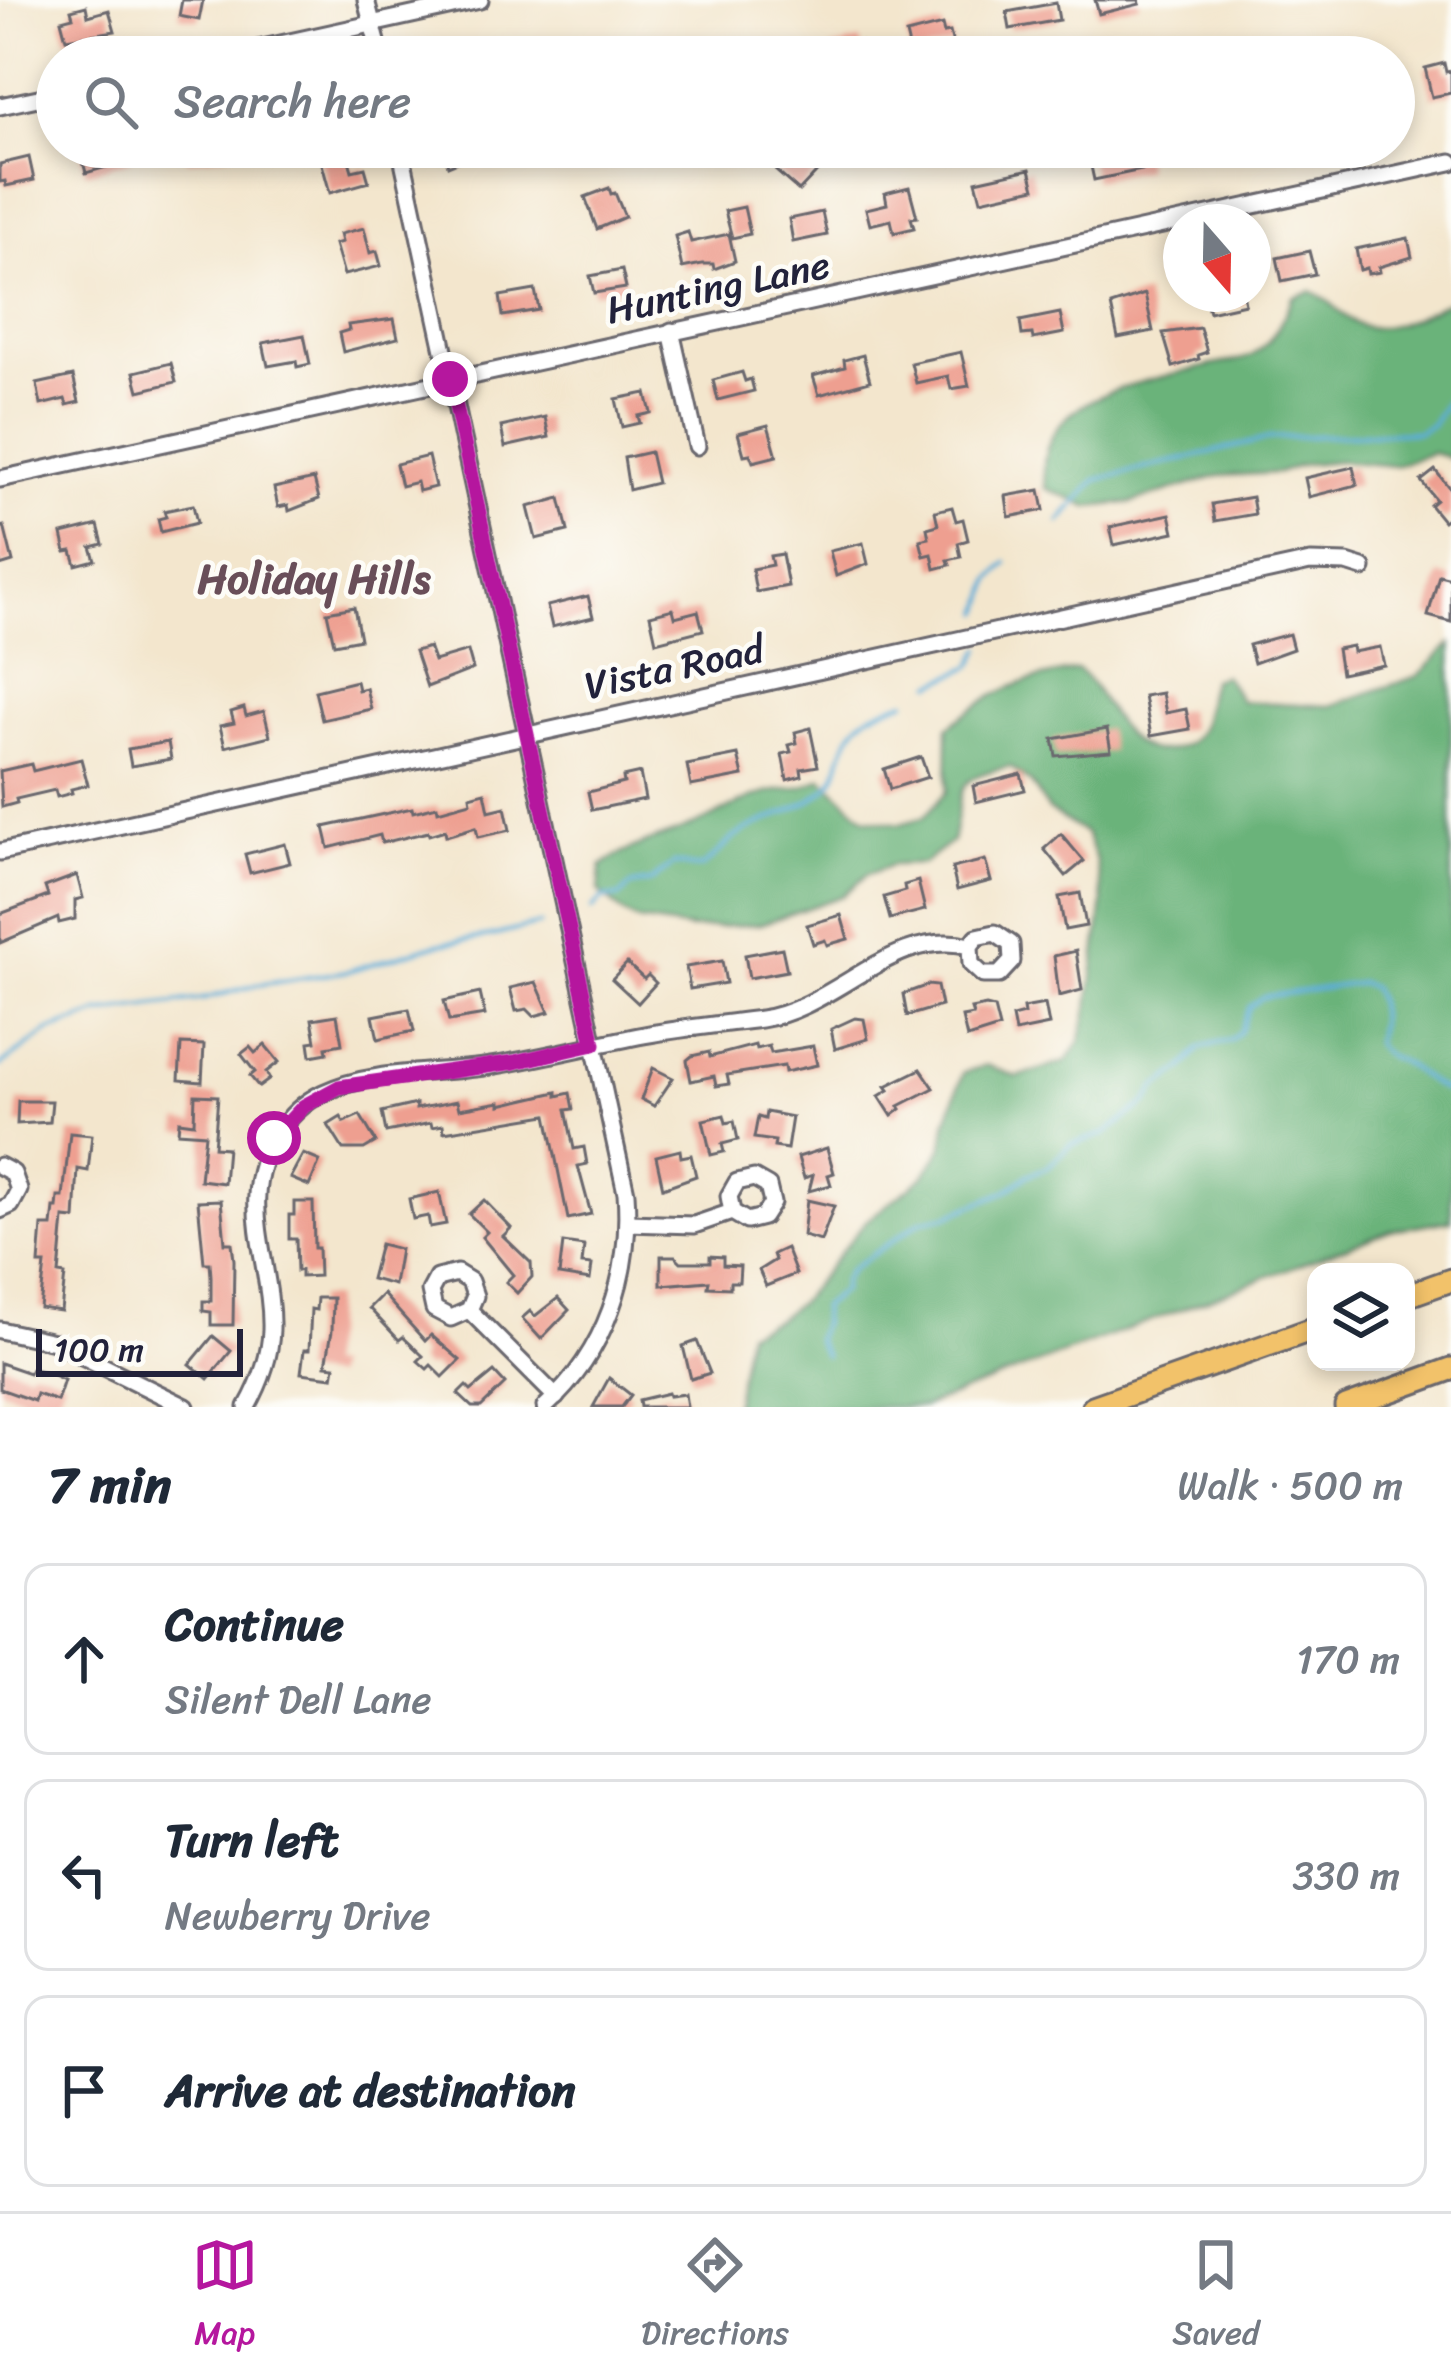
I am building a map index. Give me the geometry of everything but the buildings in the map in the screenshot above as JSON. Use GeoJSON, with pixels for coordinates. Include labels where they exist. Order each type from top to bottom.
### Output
{"type":"FeatureCollection","features":[{"type":"Feature","properties":{"kind":"highway"},"geometry":{"type":"LineString","coordinates":[[1415,1293],[1451,1280]]}},
{"type":"Feature","properties":{"kind":"highway"},"geometry":{"type":"LineString","coordinates":[[1093,1407],[1307,1331]]}},
{"type":"Feature","properties":{"kind":"highway"},"geometry":{"type":"LineString","coordinates":[[1346,1407],[1451,1369]]}},
{"type":"Feature","properties":{"kind":"street"},"geometry":{"type":"LineString","coordinates":[[366,0],[377,36]]}},
{"type":"Feature","properties":{"kind":"street"},"geometry":{"type":"LineString","coordinates":[[316,36],[480,0]]}},
{"type":"Feature","properties":{"kind":"street"},"geometry":{"type":"LineString","coordinates":[[0,106],[36,98]]}},
{"type":"Feature","properties":{"kind":"street","name":"Hunting Lane"},"geometry":{"type":"LineString","coordinates":[[0,479],[1451,162]]}},
{"type":"Feature","properties":{"kind":"street"},"geometry":{"type":"LineString","coordinates":[[405,168],[622,1170],[628,1223],[611,1311],[584,1363],[550,1402],[469,1310]]}},
{"type":"Feature","properties":{"kind":"street"},"geometry":{"type":"LineString","coordinates":[[670,332],[697,446]]}},
{"type":"Feature","properties":{"kind":"street","name":"Vista Road"},"geometry":{"type":"LineString","coordinates":[[0,852],[1310,562],[1363,568]]}},
{"type":"Feature","properties":{"kind":"street"},"geometry":{"type":"LineString","coordinates":[[248,1407],[266,1365],[271,1327],[254,1207],[256,1185],[263,1161],[288,1120],[320,1094],[360,1081],[479,1067],[771,1017],[814,1003],[902,952],[938,942],[970,946]]}},
{"type":"Feature","properties":{"kind":"street"},"geometry":{"type":"LineString","coordinates":[[0,1166],[13,1173],[19,1190],[11,1205],[0,1210]]}},
{"type":"Feature","properties":{"kind":"street"},"geometry":{"type":"LineString","coordinates":[[628,1223],[694,1225],[732,1212]]}},
{"type":"Feature","properties":{"kind":"street"},"geometry":{"type":"LineString","coordinates":[[0,1330],[54,1342],[186,1407]]}},
{"type":"Feature","properties":{"kind":"green space"},"geometry":{"type":"Polygon","coordinates":[[[1311,291],[1350,320],[1373,328],[1400,323],[1451,300],[1451,458],[1432,453],[1394,466],[1340,461],[1304,464],[1278,473],[1219,476],[1130,503],[1088,507],[1046,488],[1045,456],[1055,432],[1073,412],[1126,387],[1253,355],[1274,334],[1293,297],[1311,291]]]}},
{"type":"Feature","properties":{"kind":"green space"},"geometry":{"type":"Polygon","coordinates":[[[1451,644],[1451,1220],[1390,1230],[923,1407],[734,1407],[747,1331],[776,1320],[800,1302],[866,1221],[923,1177],[943,1147],[963,1073],[986,1065],[1017,1077],[1066,1062],[1080,1042],[1103,902],[1096,860],[1086,834],[1048,810],[1032,784],[1011,767],[969,781],[960,798],[952,842],[923,864],[892,865],[868,874],[842,896],[761,924],[691,929],[638,921],[599,891],[601,867],[751,798],[822,778],[865,818],[900,824],[923,818],[947,791],[948,727],[1008,688],[1040,678],[1078,670],[1128,737],[1156,751],[1182,746],[1196,735],[1212,679],[1224,675],[1241,701],[1330,706],[1418,676],[1451,644]]]}},
{"type":"Feature","properties":{"kind":"waterway"},"geometry":{"type":"LineString","coordinates":[[1060,522],[1096,480],[1271,438],[1418,432],[1432,424],[1451,394]]}},
{"type":"Feature","properties":{"kind":"waterway"},"geometry":{"type":"LineString","coordinates":[[982,613],[992,579],[1007,563]]}},
{"type":"Feature","properties":{"kind":"waterway"},"geometry":{"type":"LineString","coordinates":[[933,684],[972,666],[982,648]]}},
{"type":"Feature","properties":{"kind":"waterway"},"geometry":{"type":"LineString","coordinates":[[592,910],[603,898],[620,897],[630,886],[650,882],[674,864],[701,867],[746,830],[821,793],[833,780],[857,725],[906,701]]}},
{"type":"Feature","properties":{"kind":"waterway"},"geometry":{"type":"LineString","coordinates":[[0,1066],[49,1031],[100,1013],[348,971],[438,944],[540,924]]}},
{"type":"Feature","properties":{"kind":"waterway"},"geometry":{"type":"LineString","coordinates":[[825,1356],[816,1339],[821,1307],[842,1291],[850,1270],[921,1221],[947,1216],[1005,1192],[1048,1167],[1070,1145],[1105,1134],[1148,1102],[1156,1088],[1183,1069],[1200,1048],[1231,1040],[1249,1007],[1262,997],[1361,983],[1371,987],[1378,1007],[1378,1048],[1451,1094]]}},
{"type":"Feature","properties":{"kind":"district","name":"Holiday Hills"},"geometry":{"type":"Point","coordinates":[314,579]}},
{"type":"Feature","properties":{"kind":"route"},"geometry":{"type":"LineString","coordinates":[[274,1138],[304,1106],[339,1087],[515,1062],[594,1044],[450,379]]}}]}
